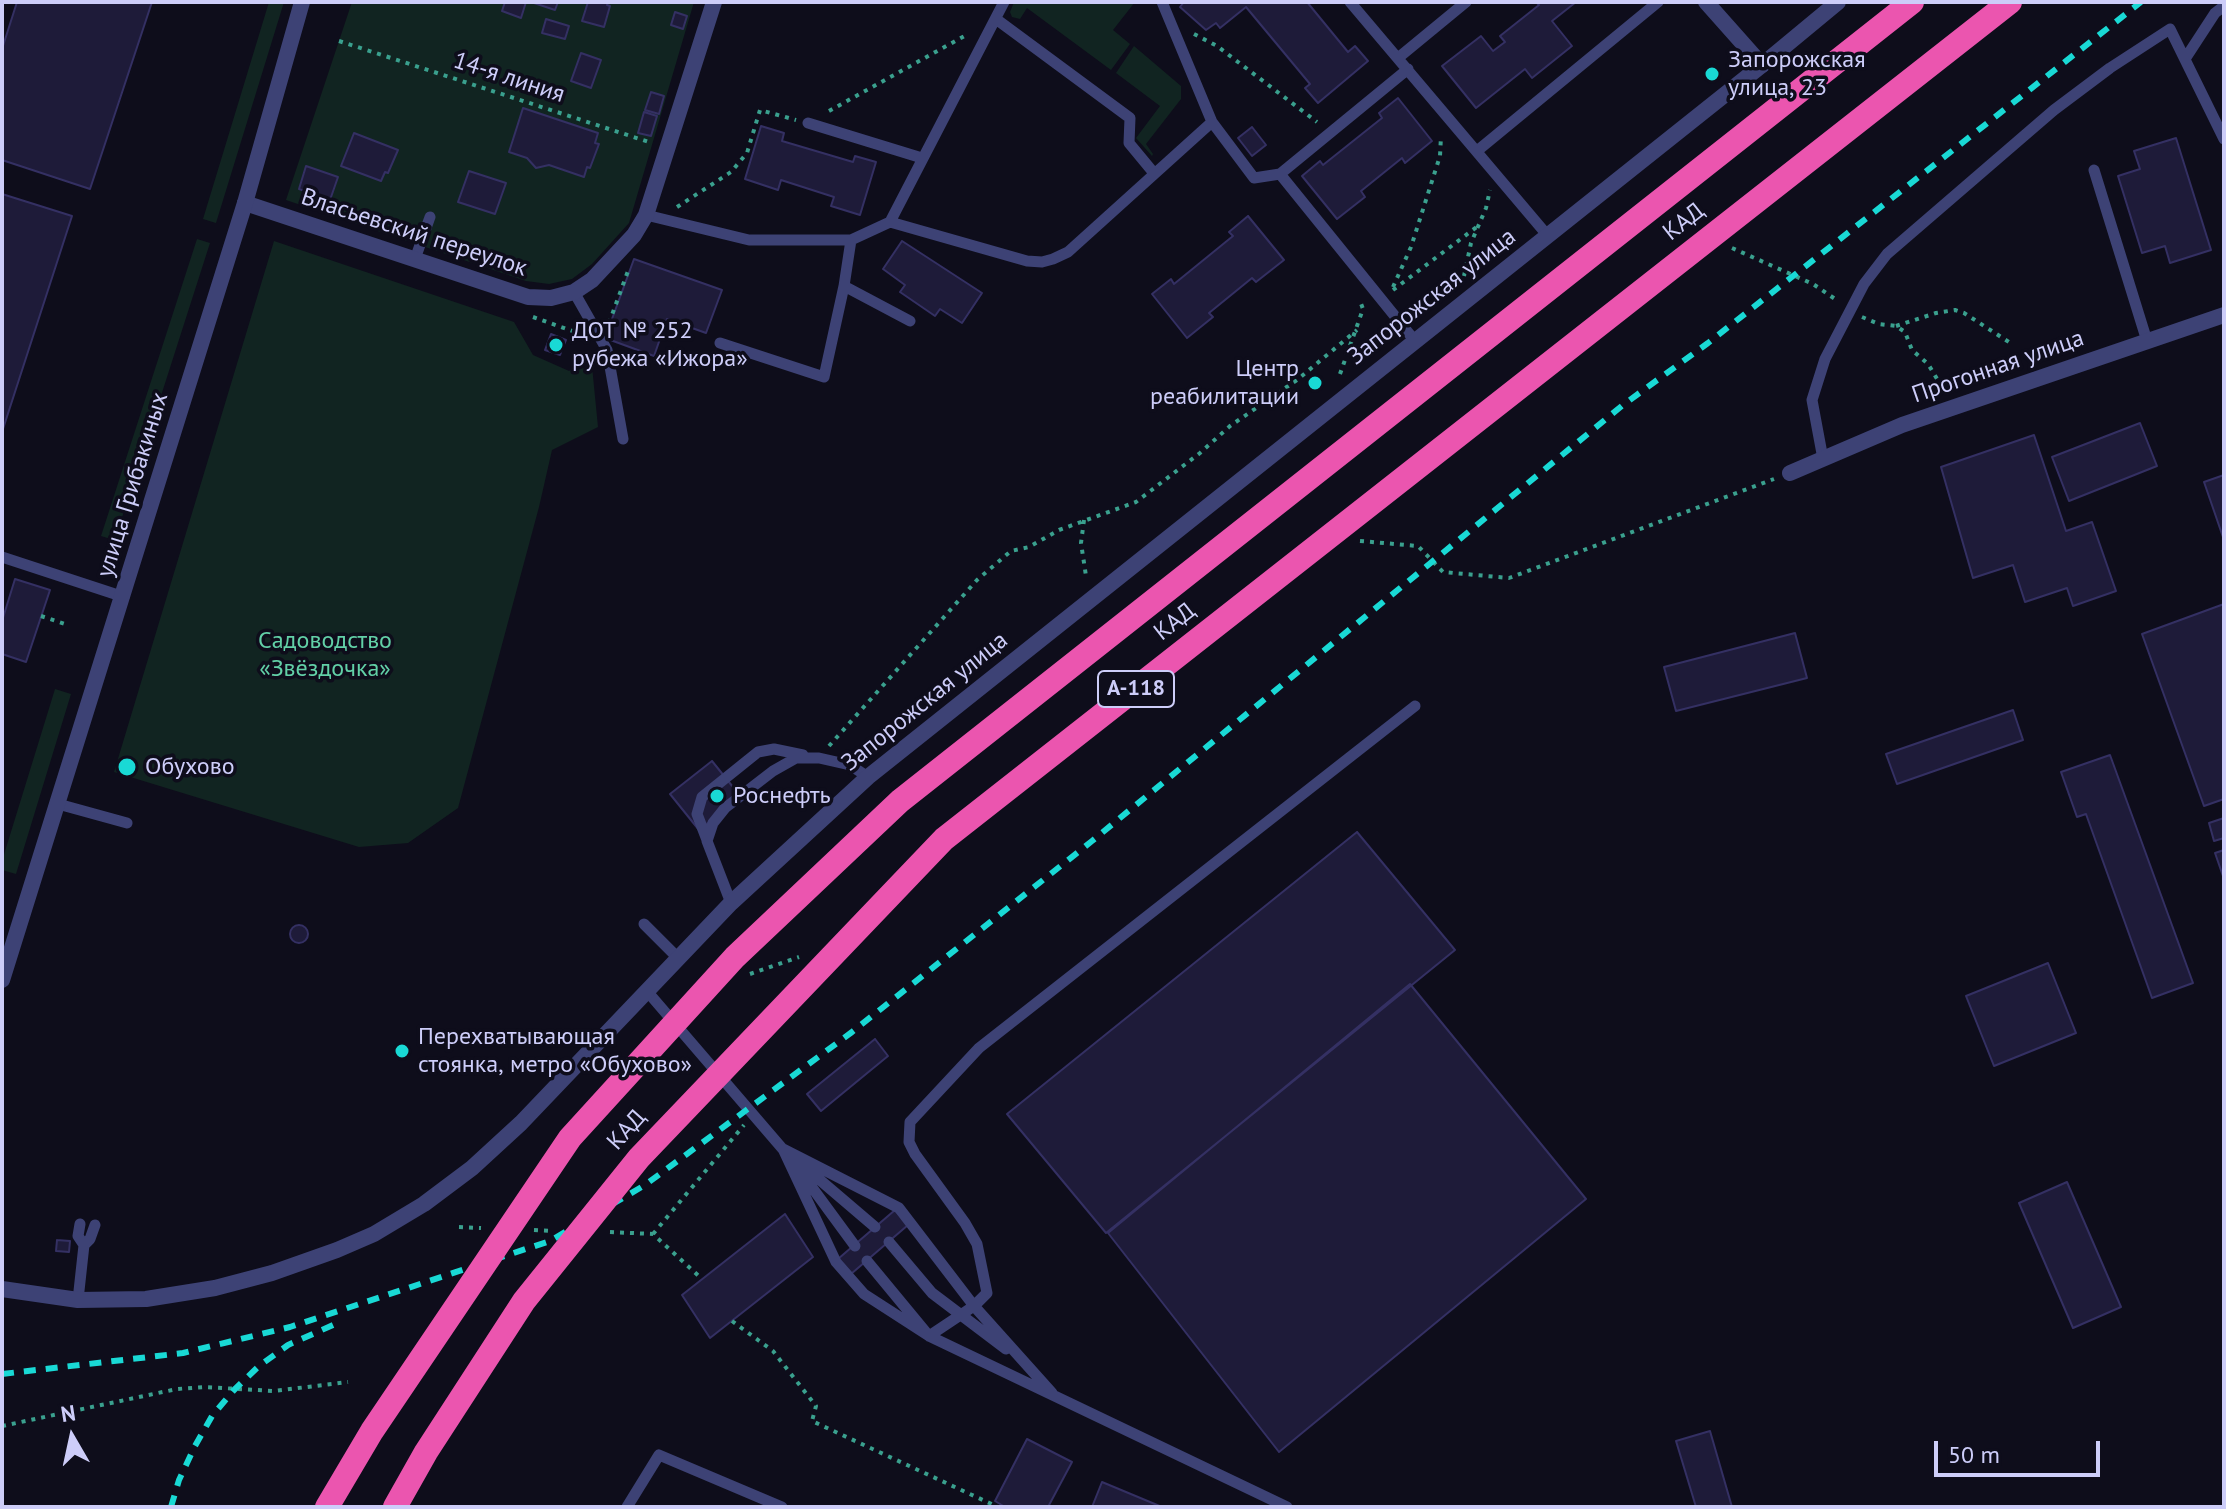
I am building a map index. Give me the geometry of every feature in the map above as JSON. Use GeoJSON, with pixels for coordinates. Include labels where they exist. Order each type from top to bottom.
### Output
{"type":"FeatureCollection","features":[{"type":"Feature","properties":{"kind":"highway","name":"КАД"},"geometry":{"type":"LineString","coordinates":[[327,1507],[372,1431],[570,1138],[757,936],[900,801],[1912,2]]}},
{"type":"Feature","properties":{"kind":"highway","name":"КАД"},"geometry":{"type":"LineString","coordinates":[[395,1507],[426,1452],[524,1301],[639,1158],[944,839],[2010,2]]}},
{"type":"Feature","properties":{"kind":"street","name":"улица Грибакиных"},"geometry":{"type":"LineString","coordinates":[[2,980],[245,203],[302,2]]}},
{"type":"Feature","properties":{"kind":"street"},"geometry":{"type":"LineString","coordinates":[[574,292],[592,280],[634,235],[646,215],[714,2]]}},
{"type":"Feature","properties":{"kind":"street"},"geometry":{"type":"LineString","coordinates":[[1706,2],[1762,65]]}},
{"type":"Feature","properties":{"kind":"street","name":"Запорожская улица"},"geometry":{"type":"LineString","coordinates":[[2,1289],[78,1300],[146,1299],[215,1288],[272,1273],[374,1234],[424,1204],[472,1168],[521,1123],[731,903],[868,777],[1838,2]]}},
{"type":"Feature","properties":{"kind":"street","name":"Власьевский переулок"},"geometry":{"type":"LineString","coordinates":[[245,203],[528,297],[551,298],[574,292]]}},
{"type":"Feature","properties":{"kind":"street","name":"Прогонная улица"},"geometry":{"type":"LineString","coordinates":[[1790,473],[1902,425],[2224,315]]}},
{"type":"Feature","properties":{"kind":"lane"},"geometry":{"type":"LineString","coordinates":[[646,215],[749,240],[851,240],[890,222],[1004,2]]}},
{"type":"Feature","properties":{"kind":"lane"},"geometry":{"type":"LineString","coordinates":[[1162,2],[1212,122],[1254,178],[1280,174],[1408,69]]}},
{"type":"Feature","properties":{"kind":"lane"},"geometry":{"type":"LineString","coordinates":[[1350,2],[1548,236]]}},
{"type":"Feature","properties":{"kind":"lane"},"geometry":{"type":"LineString","coordinates":[[1398,58],[1466,2]]}},
{"type":"Feature","properties":{"kind":"lane"},"geometry":{"type":"LineString","coordinates":[[1477,151],[1658,2]]}},
{"type":"Feature","properties":{"kind":"lane"},"geometry":{"type":"LineString","coordinates":[[2185,59],[2215,13],[2224,6]]}},
{"type":"Feature","properties":{"kind":"lane"},"geometry":{"type":"LineString","coordinates":[[996,19],[1130,118],[1129,143],[1153,172]]}},
{"type":"Feature","properties":{"kind":"lane"},"geometry":{"type":"LineString","coordinates":[[1823,459],[1812,400],[1825,359],[1864,284],[1887,254],[2054,110],[2170,29],[2224,139]]}},
{"type":"Feature","properties":{"kind":"lane"},"geometry":{"type":"LineString","coordinates":[[890,222],[1027,261],[1042,262],[1068,252],[1153,172],[1212,122]]}},
{"type":"Feature","properties":{"kind":"lane"},"geometry":{"type":"LineString","coordinates":[[808,123],[922,158]]}},
{"type":"Feature","properties":{"kind":"lane"},"geometry":{"type":"LineString","coordinates":[[2094,170],[2147,341]]}},
{"type":"Feature","properties":{"kind":"lane"},"geometry":{"type":"LineString","coordinates":[[1280,174],[1415,341]]}},
{"type":"Feature","properties":{"kind":"lane"},"geometry":{"type":"LineString","coordinates":[[415,259],[430,217]]}},
{"type":"Feature","properties":{"kind":"lane"},"geometry":{"type":"LineString","coordinates":[[720,343],[824,377],[851,240]]}},
{"type":"Feature","properties":{"kind":"lane"},"geometry":{"type":"LineString","coordinates":[[844,286],[910,321]]}},
{"type":"Feature","properties":{"kind":"lane"},"geometry":{"type":"LineString","coordinates":[[574,292],[607,350],[623,439]]}},
{"type":"Feature","properties":{"kind":"lane"},"geometry":{"type":"LineString","coordinates":[[2,557],[124,597]]}},
{"type":"Feature","properties":{"kind":"lane"},"geometry":{"type":"LineString","coordinates":[[929,1336],[974,1306],[987,1293],[977,1244],[915,1154],[909,1142],[910,1122],[979,1048],[1415,706]]}},
{"type":"Feature","properties":{"kind":"lane"},"geometry":{"type":"LineString","coordinates":[[731,903],[697,814],[702,797],[758,752],[774,749],[850,765],[868,777]]}},
{"type":"Feature","properties":{"kind":"lane"},"geometry":{"type":"LineString","coordinates":[[707,841],[713,823],[725,808],[773,771],[796,758],[819,758]]}},
{"type":"Feature","properties":{"kind":"lane"},"geometry":{"type":"LineString","coordinates":[[58,804],[127,823]]}},
{"type":"Feature","properties":{"kind":"lane"},"geometry":{"type":"LineString","coordinates":[[644,924],[677,957]]}},
{"type":"Feature","properties":{"kind":"lane"},"geometry":{"type":"LineString","coordinates":[[646,990],[754,1113],[855,1246]]}},
{"type":"Feature","properties":{"kind":"lane"},"geometry":{"type":"LineString","coordinates":[[783,1149],[899,1208],[974,1306],[1058,1399]]}},
{"type":"Feature","properties":{"kind":"lane"},"geometry":{"type":"LineString","coordinates":[[783,1149],[875,1227]]}},
{"type":"Feature","properties":{"kind":"lane"},"geometry":{"type":"LineString","coordinates":[[783,1149],[836,1262],[864,1294],[929,1336],[1287,1507]]}},
{"type":"Feature","properties":{"kind":"lane"},"geometry":{"type":"LineString","coordinates":[[80,1224],[78,1236],[84,1245]]}},
{"type":"Feature","properties":{"kind":"lane"},"geometry":{"type":"LineString","coordinates":[[78,1300],[84,1245],[95,1225]]}},
{"type":"Feature","properties":{"kind":"lane"},"geometry":{"type":"LineString","coordinates":[[889,1242],[932,1293],[1029,1366]]}},
{"type":"Feature","properties":{"kind":"lane"},"geometry":{"type":"LineString","coordinates":[[867,1261],[929,1336]]}},
{"type":"Feature","properties":{"kind":"lane"},"geometry":{"type":"LineString","coordinates":[[627,1507],[659,1455],[782,1507]]}},
{"type":"Feature","properties":{"kind":"path"},"geometry":{"type":"LineString","coordinates":[[677,207],[731,172],[747,153],[760,110],[808,123],[996,19]]}},
{"type":"Feature","properties":{"kind":"path"},"geometry":{"type":"LineString","coordinates":[[1171,22],[1217,46],[1329,133]]}},
{"type":"Feature","properties":{"kind":"path","name":"14-я линия"},"geometry":{"type":"LineString","coordinates":[[339,41],[667,148]]}},
{"type":"Feature","properties":{"kind":"path"},"geometry":{"type":"LineString","coordinates":[[1443,111],[1440,156],[1411,247],[1391,291],[1478,226]]}},
{"type":"Feature","properties":{"kind":"path"},"geometry":{"type":"LineString","coordinates":[[1464,276],[1471,243],[1486,208],[1495,172]]}},
{"type":"Feature","properties":{"kind":"path"},"geometry":{"type":"LineString","coordinates":[[1340,374],[1363,309],[1356,292]]}},
{"type":"Feature","properties":{"kind":"path"},"geometry":{"type":"LineString","coordinates":[[1896,326],[1923,316],[1955,310],[2012,344]]}},
{"type":"Feature","properties":{"kind":"path"},"geometry":{"type":"LineString","coordinates":[[819,758],[977,580],[1011,551],[1029,547],[1059,530],[1136,502],[1230,426],[1297,380],[1357,330]]}},
{"type":"Feature","properties":{"kind":"path"},"geometry":{"type":"LineString","coordinates":[[1356,540],[1418,546],[1436,567],[1450,573],[1509,578],[1790,473]]}},
{"type":"Feature","properties":{"kind":"path"},"geometry":{"type":"LineString","coordinates":[[1084,520],[1081,543],[1086,576]]}},
{"type":"Feature","properties":{"kind":"path"},"geometry":{"type":"LineString","coordinates":[[41,616],[65,624]]}},
{"type":"Feature","properties":{"kind":"path"},"geometry":{"type":"LineString","coordinates":[[653,1234],[754,1113]]}},
{"type":"Feature","properties":{"kind":"path"},"geometry":{"type":"LineString","coordinates":[[732,1321],[773,1351],[816,1406],[812,1421],[998,1507]]}},
{"type":"Feature","properties":{"kind":"path"},"geometry":{"type":"LineString","coordinates":[[2,1426],[177,1389],[204,1387],[274,1391],[348,1382]]}},
{"type":"Feature","properties":{"kind":"green space"},"geometry":{"type":"Polygon","coordinates":[[[269,2],[284,2],[216,223],[203,219],[269,2]]]}},
{"type":"Feature","properties":{"kind":"green space"},"geometry":{"type":"Polygon","coordinates":[[[352,2],[694,2],[629,223],[592,264],[572,279],[549,284],[526,281],[286,200],[352,2]]]}},
{"type":"Feature","properties":{"kind":"green space"},"geometry":{"type":"Polygon","coordinates":[[[1014,2],[1135,2],[1113,30],[1130,44],[1111,70],[1027,8],[1020,19],[1012,17],[1010,12],[1014,2]]]}},
{"type":"Feature","properties":{"kind":"green space"},"geometry":{"type":"Polygon","coordinates":[[[1134,46],[1181,86],[1181,99],[1146,144],[1152,156],[1136,138],[1160,106],[1116,73],[1134,46]]]}},
{"type":"Feature","properties":{"kind":"green space"},"geometry":{"type":"Polygon","coordinates":[[[197,239],[210,243],[114,540],[101,536],[197,239]]]}},
{"type":"Feature","properties":{"kind":"green space","name":"Садоводство «Звёздочка»"},"geometry":{"type":"Polygon","coordinates":[[[274,241],[514,322],[533,355],[569,371],[591,356],[598,427],[552,450],[458,808],[408,843],[359,847],[114,772],[274,241]]]}},
{"type":"Feature","properties":{"kind":"green space"},"geometry":{"type":"Polygon","coordinates":[[[55,689],[71,694],[16,874],[2,870],[2,861],[55,689]]]}},
{"type":"Feature","properties":{"kind":"building"},"geometry":{"type":"Polygon","coordinates":[[[17,2],[152,2],[90,189],[2,160],[2,49],[17,2]]]}},
{"type":"Feature","properties":{"kind":"building"},"geometry":{"type":"Polygon","coordinates":[[[505,2],[526,2],[521,18],[502,11],[505,2]]]}},
{"type":"Feature","properties":{"kind":"building"},"geometry":{"type":"Polygon","coordinates":[[[531,2],[558,2],[555,10],[531,2]]]}},
{"type":"Feature","properties":{"kind":"building"},"geometry":{"type":"Polygon","coordinates":[[[588,2],[608,2],[610,6],[604,27],[582,21],[588,2]]]}},
{"type":"Feature","properties":{"kind":"building"},"geometry":{"type":"Polygon","coordinates":[[[1184,2],[1307,2],[1348,52],[1355,46],[1368,61],[1318,103],[1305,88],[1310,84],[1246,7],[1220,28],[1216,23],[1206,30],[1180,7],[1184,2]]]}},
{"type":"Feature","properties":{"kind":"building"},"geometry":{"type":"Polygon","coordinates":[[[1536,2],[1576,2],[1552,21],[1572,46],[1532,78],[1525,69],[1476,108],[1442,66],[1481,36],[1493,51],[1505,42],[1500,36],[1539,5],[1536,2]]]}},
{"type":"Feature","properties":{"kind":"building"},"geometry":{"type":"Polygon","coordinates":[[[675,12],[687,16],[683,29],[671,25],[675,12]]]}},
{"type":"Feature","properties":{"kind":"building"},"geometry":{"type":"Polygon","coordinates":[[[546,19],[569,26],[565,39],[542,33],[546,19]]]}},
{"type":"Feature","properties":{"kind":"building"},"geometry":{"type":"Polygon","coordinates":[[[581,53],[601,60],[591,88],[571,81],[581,53]]]}},
{"type":"Feature","properties":{"kind":"building"},"geometry":{"type":"Polygon","coordinates":[[[651,92],[664,96],[659,114],[645,110],[651,92]]]}},
{"type":"Feature","properties":{"kind":"building"},"geometry":{"type":"Polygon","coordinates":[[[1398,98],[1432,141],[1405,163],[1402,158],[1361,191],[1365,197],[1337,219],[1302,176],[1320,161],[1323,165],[1382,118],[1379,113],[1398,98]]]}},
{"type":"Feature","properties":{"kind":"building"},"geometry":{"type":"Polygon","coordinates":[[[523,108],[598,133],[595,143],[599,144],[584,177],[549,165],[536,168],[527,158],[509,152],[523,108]]]}},
{"type":"Feature","properties":{"kind":"building"},"geometry":{"type":"Polygon","coordinates":[[[644,112],[657,116],[651,136],[638,133],[644,112]]]}},
{"type":"Feature","properties":{"kind":"building"},"geometry":{"type":"Polygon","coordinates":[[[761,126],[784,133],[782,141],[853,162],[855,156],[876,162],[860,215],[831,206],[834,197],[781,180],[778,190],[745,179],[761,126]]]}},
{"type":"Feature","properties":{"kind":"building"},"geometry":{"type":"Polygon","coordinates":[[[1252,127],[1266,145],[1252,156],[1238,138],[1252,127]]]}},
{"type":"Feature","properties":{"kind":"building"},"geometry":{"type":"Polygon","coordinates":[[[354,133],[398,150],[381,181],[341,166],[354,133]]]}},
{"type":"Feature","properties":{"kind":"building"},"geometry":{"type":"Polygon","coordinates":[[[2176,138],[2211,250],[2170,263],[2165,246],[2142,253],[2118,176],[2140,169],[2134,151],[2176,138]]]}},
{"type":"Feature","properties":{"kind":"building"},"geometry":{"type":"Polygon","coordinates":[[[306,166],[338,177],[330,200],[299,189],[306,166]]]}},
{"type":"Feature","properties":{"kind":"building"},"geometry":{"type":"Polygon","coordinates":[[[469,171],[506,183],[495,214],[458,202],[469,171]]]}},
{"type":"Feature","properties":{"kind":"building"},"geometry":{"type":"Polygon","coordinates":[[[2,194],[72,216],[2,432],[2,194]]]}},
{"type":"Feature","properties":{"kind":"building"},"geometry":{"type":"Polygon","coordinates":[[[1248,216],[1284,260],[1256,282],[1252,278],[1209,313],[1213,317],[1187,338],[1152,294],[1171,279],[1174,284],[1233,236],[1229,232],[1248,216]]]}},
{"type":"Feature","properties":{"kind":"building"},"geometry":{"type":"Polygon","coordinates":[[[902,241],[982,293],[962,323],[940,309],[935,316],[900,292],[905,285],[883,269],[902,241]]]}},
{"type":"Feature","properties":{"kind":"building"},"geometry":{"type":"Polygon","coordinates":[[[634,259],[722,290],[706,333],[667,319],[654,356],[605,338],[634,259]]]}},
{"type":"Feature","properties":{"kind":"building","name":"ДОТ № 252 рубежа «Ижора»"},"geometry":{"type":"Polygon","coordinates":[[[551,334],[566,340],[560,355],[545,350],[551,334]]]}},
{"type":"Feature","properties":{"kind":"building"},"geometry":{"type":"Polygon","coordinates":[[[2140,423],[2157,466],[2069,501],[2052,457],[2140,423]]]}},
{"type":"Feature","properties":{"kind":"building"},"geometry":{"type":"Polygon","coordinates":[[[2034,435],[2066,531],[2092,522],[2116,591],[2073,606],[2067,588],[2025,602],[2013,565],[1973,578],[1941,467],[2034,435]]]}},
{"type":"Feature","properties":{"kind":"building"},"geometry":{"type":"Polygon","coordinates":[[[2224,475],[2224,540],[2204,482],[2224,475]]]}},
{"type":"Feature","properties":{"kind":"building"},"geometry":{"type":"Polygon","coordinates":[[[15,579],[50,590],[26,662],[2,654],[2,621],[15,579]]]}},
{"type":"Feature","properties":{"kind":"building"},"geometry":{"type":"Polygon","coordinates":[[[2224,604],[2224,799],[2204,806],[2142,634],[2224,604]]]}},
{"type":"Feature","properties":{"kind":"building"},"geometry":{"type":"Polygon","coordinates":[[[1795,633],[1807,678],[1676,711],[1664,667],[1795,633]]]}},
{"type":"Feature","properties":{"kind":"building"},"geometry":{"type":"Polygon","coordinates":[[[2013,710],[2023,740],[1897,784],[1886,754],[2013,710]]]}},
{"type":"Feature","properties":{"kind":"building"},"geometry":{"type":"Polygon","coordinates":[[[2110,755],[2193,983],[2152,998],[2086,814],[2077,817],[2061,772],[2110,755]]]}},
{"type":"Feature","properties":{"kind":"building"},"geometry":{"type":"Polygon","coordinates":[[[712,761],[741,797],[699,830],[670,794],[712,761]]]}},
{"type":"Feature","properties":{"kind":"building"},"geometry":{"type":"Polygon","coordinates":[[[2224,818],[2224,838],[2214,841],[2209,823],[2224,818]]]}},
{"type":"Feature","properties":{"kind":"building"},"geometry":{"type":"Polygon","coordinates":[[[1357,832],[1455,950],[1106,1233],[1007,1114],[1357,832]]]}},
{"type":"Feature","properties":{"kind":"building"},"geometry":{"type":"Polygon","coordinates":[[[2224,850],[2224,879],[2215,853],[2224,850]]]}},
{"type":"Feature","properties":{"kind":"building"},"geometry":{"type":"Polygon","coordinates":[[[299,925],[308,934],[299,943],[290,934],[299,925]]]}},
{"type":"Feature","properties":{"kind":"building"},"geometry":{"type":"Polygon","coordinates":[[[2048,963],[2076,1033],[1994,1066],[1966,996],[2048,963]]]}},
{"type":"Feature","properties":{"kind":"building"},"geometry":{"type":"Polygon","coordinates":[[[1410,984],[1586,1199],[1279,1452],[1108,1233],[1410,984]]]}},
{"type":"Feature","properties":{"kind":"building"},"geometry":{"type":"Polygon","coordinates":[[[875,1039],[888,1056],[821,1111],[807,1094],[875,1039]]]}},
{"type":"Feature","properties":{"kind":"building"},"geometry":{"type":"Polygon","coordinates":[[[2067,1182],[2121,1307],[2073,1328],[2019,1203],[2067,1182]]]}},
{"type":"Feature","properties":{"kind":"building"},"geometry":{"type":"Polygon","coordinates":[[[895,1210],[908,1225],[851,1274],[838,1259],[895,1210]]]}},
{"type":"Feature","properties":{"kind":"building"},"geometry":{"type":"Polygon","coordinates":[[[785,1214],[813,1257],[710,1338],[682,1295],[785,1214]]]}},
{"type":"Feature","properties":{"kind":"building"},"geometry":{"type":"Polygon","coordinates":[[[57,1240],[70,1241],[69,1252],[56,1251],[57,1240]]]}},
{"type":"Feature","properties":{"kind":"building"},"geometry":{"type":"Polygon","coordinates":[[[1710,1431],[1732,1507],[1696,1507],[1676,1441],[1710,1431]]]}},
{"type":"Feature","properties":{"kind":"building"},"geometry":{"type":"Polygon","coordinates":[[[1027,1439],[1072,1462],[1048,1507],[1005,1507],[995,1501],[1027,1439]]]}},
{"type":"Feature","properties":{"kind":"building"},"geometry":{"type":"Polygon","coordinates":[[[1102,1482],[1162,1507],[1092,1507],[1102,1482]]]}},
{"type":"Feature","properties":{"kind":"railway"},"geometry":{"type":"LineString","coordinates":[[2,1374],[183,1353],[290,1327],[550,1241],[645,1185],[852,1032],[1092,841],[1623,405],[1708,343],[2141,2]]}},
{"type":"Feature","properties":{"kind":"railway"},"geometry":{"type":"LineString","coordinates":[[171,1507],[179,1480],[195,1446],[212,1416],[234,1390],[259,1366],[288,1345],[342,1321]]}},
{"type":"Feature","properties":{"kind":"place","name":"Запорожская улица, 23"},"geometry":{"type":"Point","coordinates":[1712,74]}},
{"type":"Feature","properties":{"kind":"place","name":"ДОТ № 252 рубежа «Ижора»"},"geometry":{"type":"Point","coordinates":[556,345]}},
{"type":"Feature","properties":{"kind":"place","name":"Центр реабилитации"},"geometry":{"type":"Point","coordinates":[1315,383]}},
{"type":"Feature","properties":{"kind":"place","name":"Обухово"},"geometry":{"type":"Point","coordinates":[127,767]}},
{"type":"Feature","properties":{"kind":"place","name":"Роснефть"},"geometry":{"type":"Point","coordinates":[717,796]}},
{"type":"Feature","properties":{"kind":"place","name":"Перехватывающая стоянка, метро «Обухово»"},"geometry":{"type":"Point","coordinates":[402,1051]}}]}
